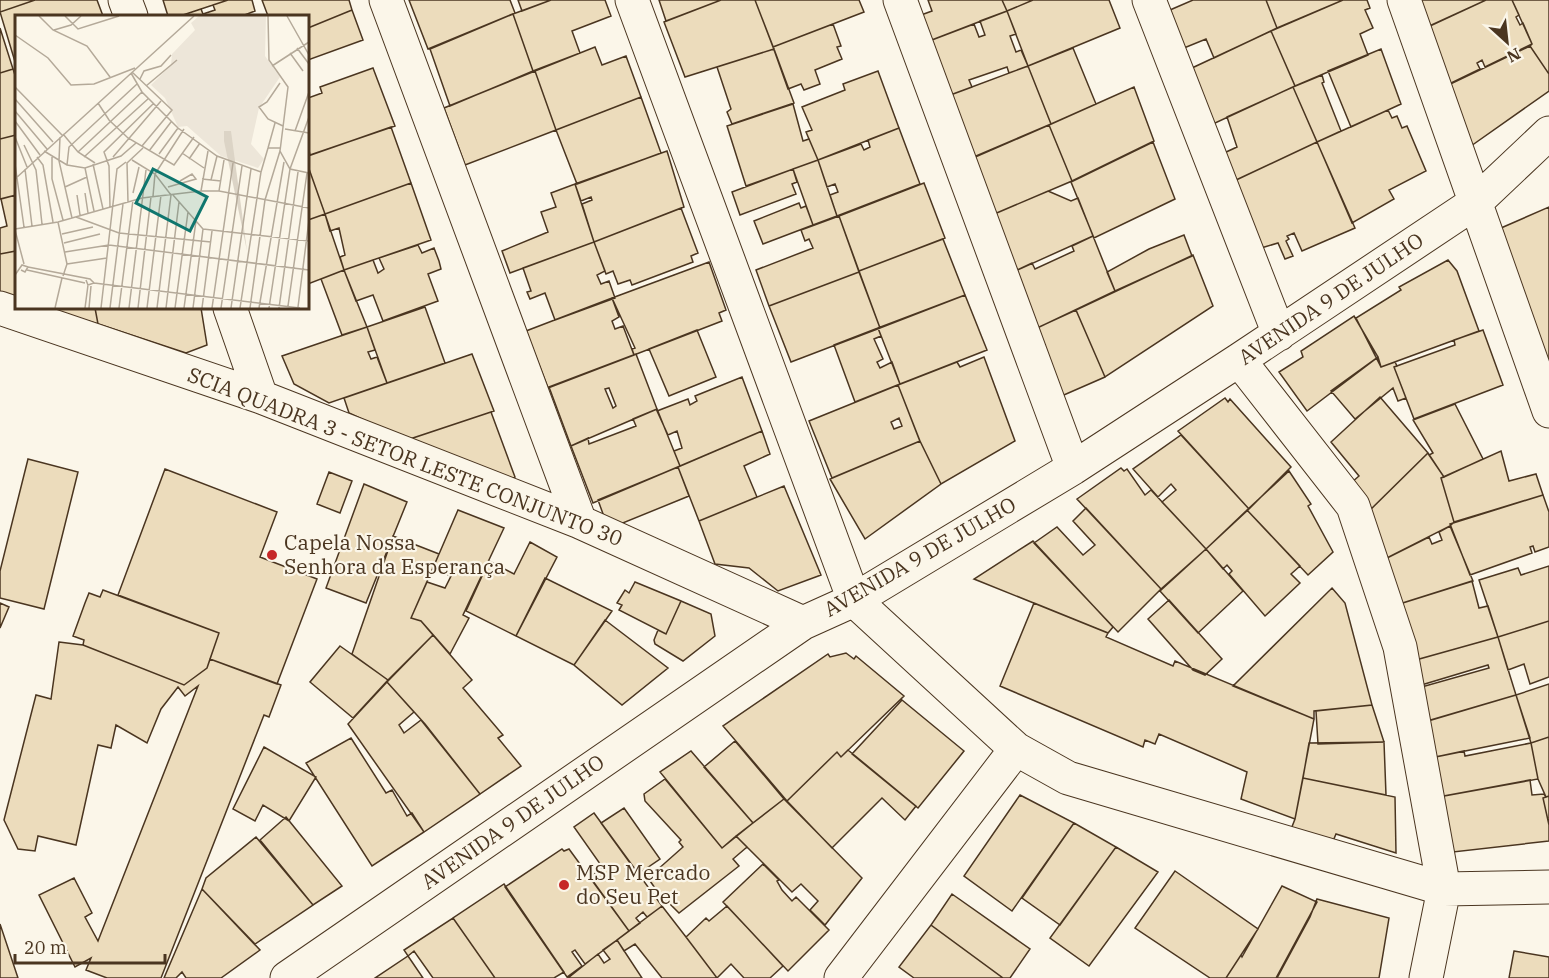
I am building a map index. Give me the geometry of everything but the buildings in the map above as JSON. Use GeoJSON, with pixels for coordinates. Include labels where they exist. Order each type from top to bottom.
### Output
{"type":"FeatureCollection","features":[{"type":"Feature","properties":{"kind":"street"},"geometry":{"type":"LineString","coordinates":[[125,0],[130,15]]}},
{"type":"Feature","properties":{"kind":"street"},"geometry":{"type":"LineString","coordinates":[[386,0],[580,522]]}},
{"type":"Feature","properties":{"kind":"street"},"geometry":{"type":"LineString","coordinates":[[632,0],[854,600],[1016,749],[1068,778],[1444,889],[1549,887]]}},
{"type":"Feature","properties":{"kind":"street"},"geometry":{"type":"LineString","coordinates":[[900,0],[1072,468]]}},
{"type":"Feature","properties":{"kind":"street"},"geometry":{"type":"LineString","coordinates":[[1149,0],[1279,334]]}},
{"type":"Feature","properties":{"kind":"street"},"geometry":{"type":"LineString","coordinates":[[1404,0],[1549,411]]}},
{"type":"Feature","properties":{"kind":"street","name":"AVENIDA 9 DE JULHO"},"geometry":{"type":"LineString","coordinates":[[287,978],[803,623],[854,600],[1072,468],[1279,334],[1476,202],[1549,133]]}},
{"type":"Feature","properties":{"kind":"street","name":"SCIA QUADRA 3 - SETOR LESTE CONJUNTO 30"},"geometry":{"type":"LineString","coordinates":[[0,308],[261,397],[580,522],[803,623]]}},
{"type":"Feature","properties":{"kind":"street"},"geometry":{"type":"LineString","coordinates":[[230,309],[261,397]]}},
{"type":"Feature","properties":{"kind":"street"},"geometry":{"type":"LineString","coordinates":[[1239,360],[1353,506],[1400,647],[1444,889],[1426,978]]}},
{"type":"Feature","properties":{"kind":"street"},"geometry":{"type":"LineString","coordinates":[[840,978],[1016,749]]}},
{"type":"Feature","properties":{"kind":"place","name":"Capela Nossa Senhora da Esperança"},"geometry":{"type":"Point","coordinates":[272,555]}},
{"type":"Feature","properties":{"kind":"place","name":"MSP Mercado do Seu Pet"},"geometry":{"type":"Point","coordinates":[564,885]}}]}
